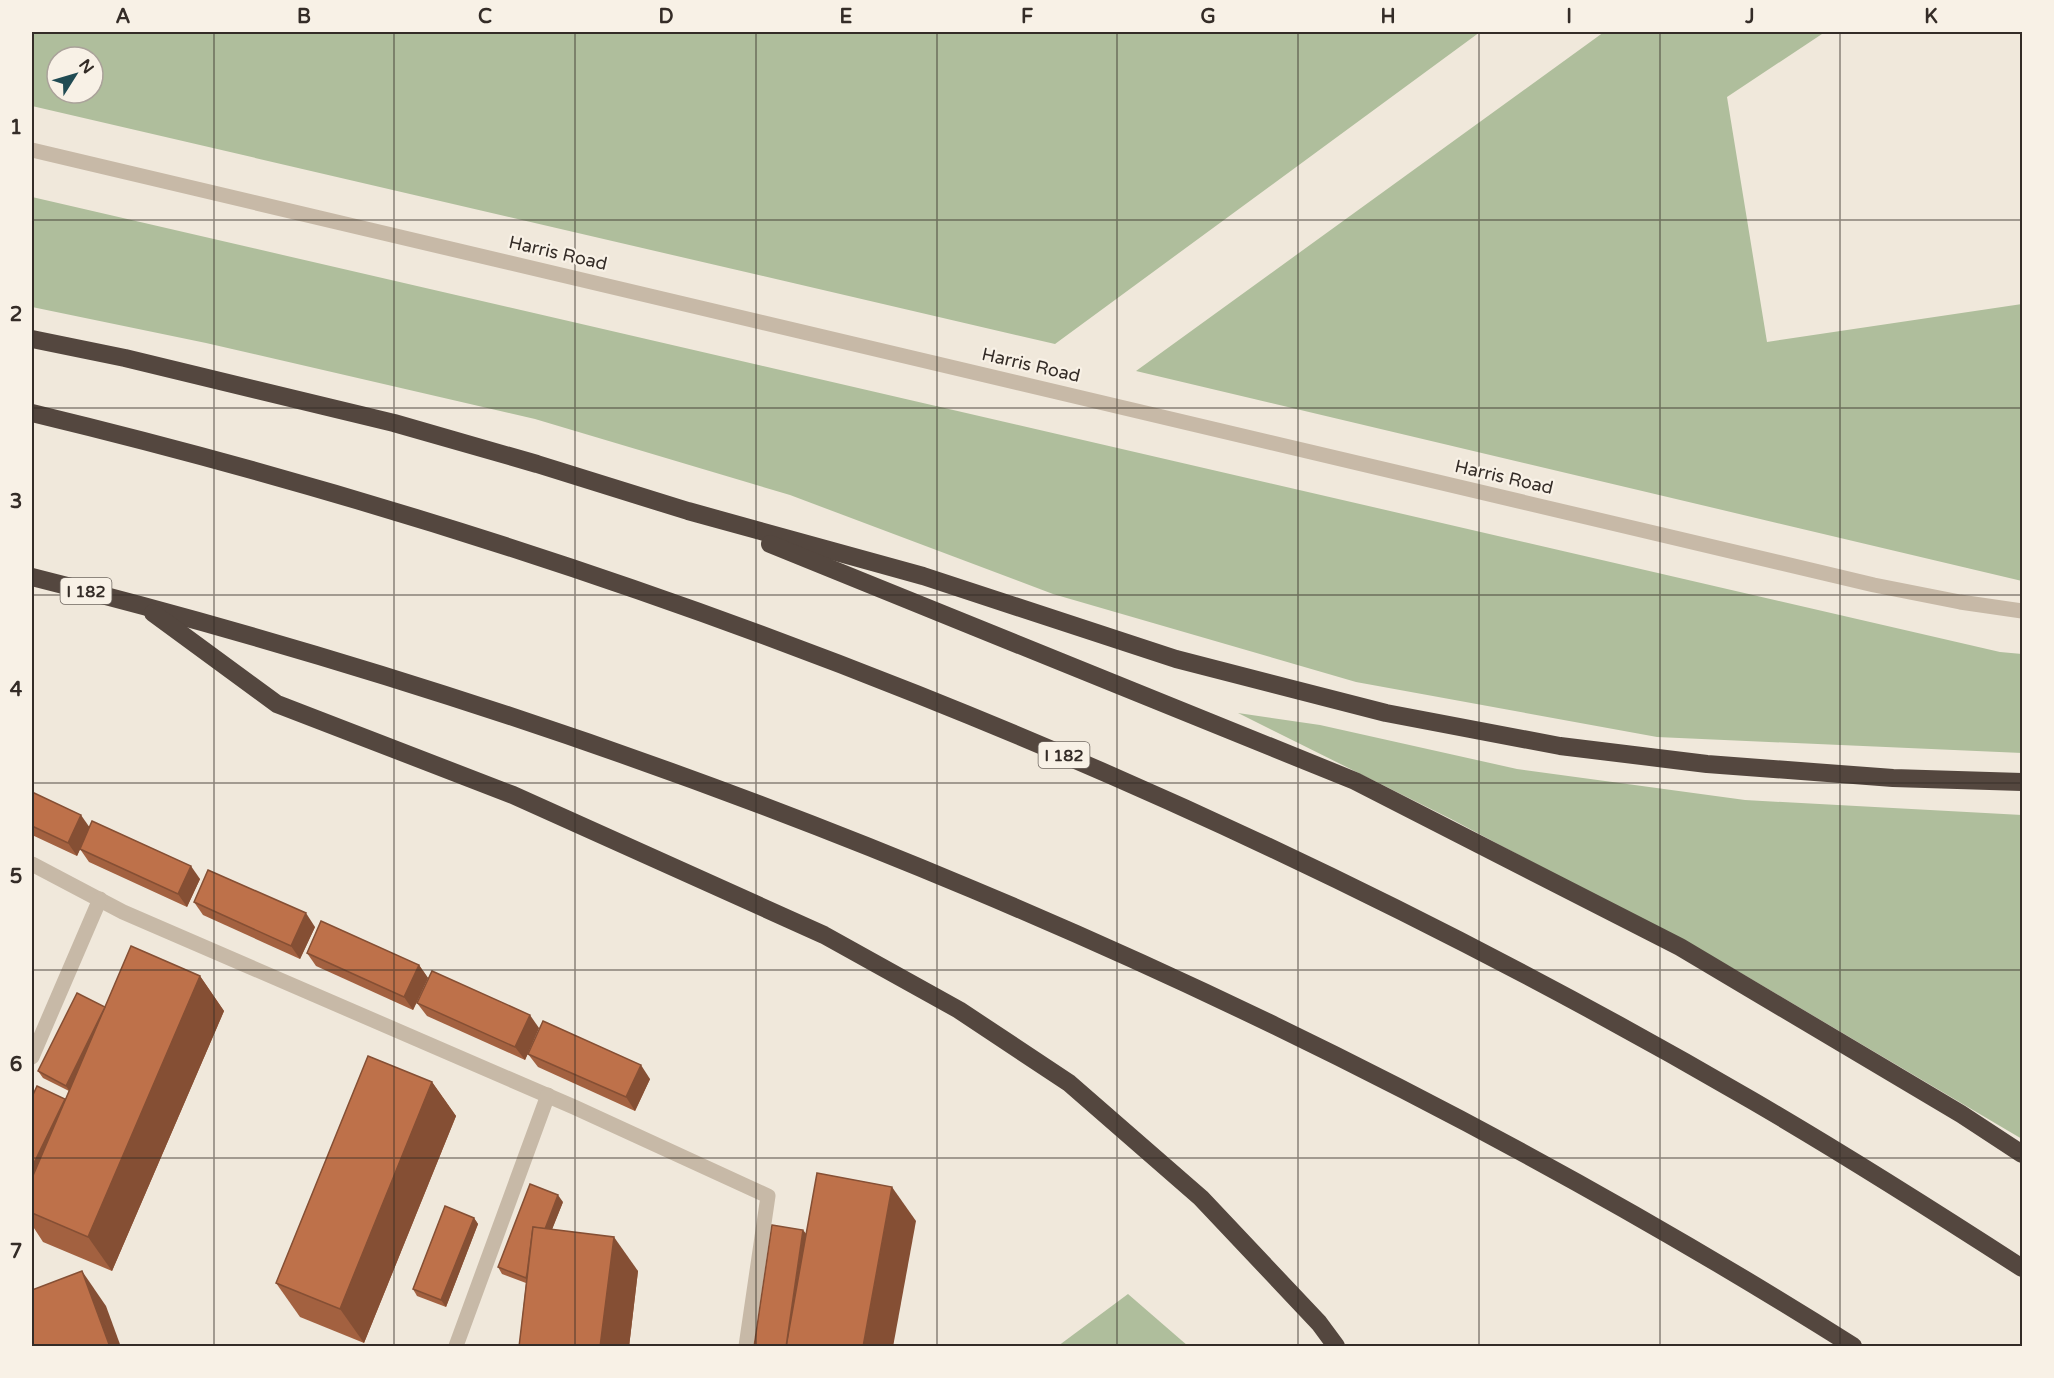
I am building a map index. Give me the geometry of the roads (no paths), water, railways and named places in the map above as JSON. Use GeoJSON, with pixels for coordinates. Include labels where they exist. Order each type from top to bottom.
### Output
{"type":"FeatureCollection","features":[{"type":"Feature","properties":{"kind":"highway"},"geometry":{"type":"LineString","coordinates":[[32,339],[125,358],[394,423],[688,511],[923,576],[1176,659],[1386,713],[1560,746],[1707,764],[1893,777],[2022,782]]}},
{"type":"Feature","properties":{"kind":"highway","name":"I 182"},"geometry":{"type":"LineString","coordinates":[[32,413],[272,475],[488,540],[656,596],[845,666],[1032,741],[1238,832],[1398,910],[1576,1002],[1752,1101],[1924,1205],[2022,1268]]}},
{"type":"Feature","properties":{"kind":"highway"},"geometry":{"type":"LineString","coordinates":[[688,511],[1355,781],[1680,947],[1961,1114],[2022,1154]]}},
{"type":"Feature","properties":{"kind":"highway","name":"I 182"},"geometry":{"type":"LineString","coordinates":[[32,577],[141,605],[368,670],[525,720],[714,787],[900,859],[1084,938],[1266,1022],[1445,1112],[1621,1208],[1794,1309],[1853,1347]]}},
{"type":"Feature","properties":{"kind":"highway"},"geometry":{"type":"LineString","coordinates":[[141,605],[277,704],[513,795],[824,935],[959,1010],[1069,1083],[1201,1198],[1319,1323],[1336,1347]]}},
{"type":"Feature","properties":{"kind":"street","name":"Harris Road"},"geometry":{"type":"LineString","coordinates":[[32,150],[1874,585],[1960,602],[2022,611]]}},
{"type":"Feature","properties":{"kind":"street"},"geometry":{"type":"LineString","coordinates":[[32,864],[154,925],[548,1095],[768,1196],[746,1347]]}},
{"type":"Feature","properties":{"kind":"street"},"geometry":{"type":"LineString","coordinates":[[32,1057],[100,899]]}},
{"type":"Feature","properties":{"kind":"street"},"geometry":{"type":"LineString","coordinates":[[456,1347],[548,1095]]}}]}
